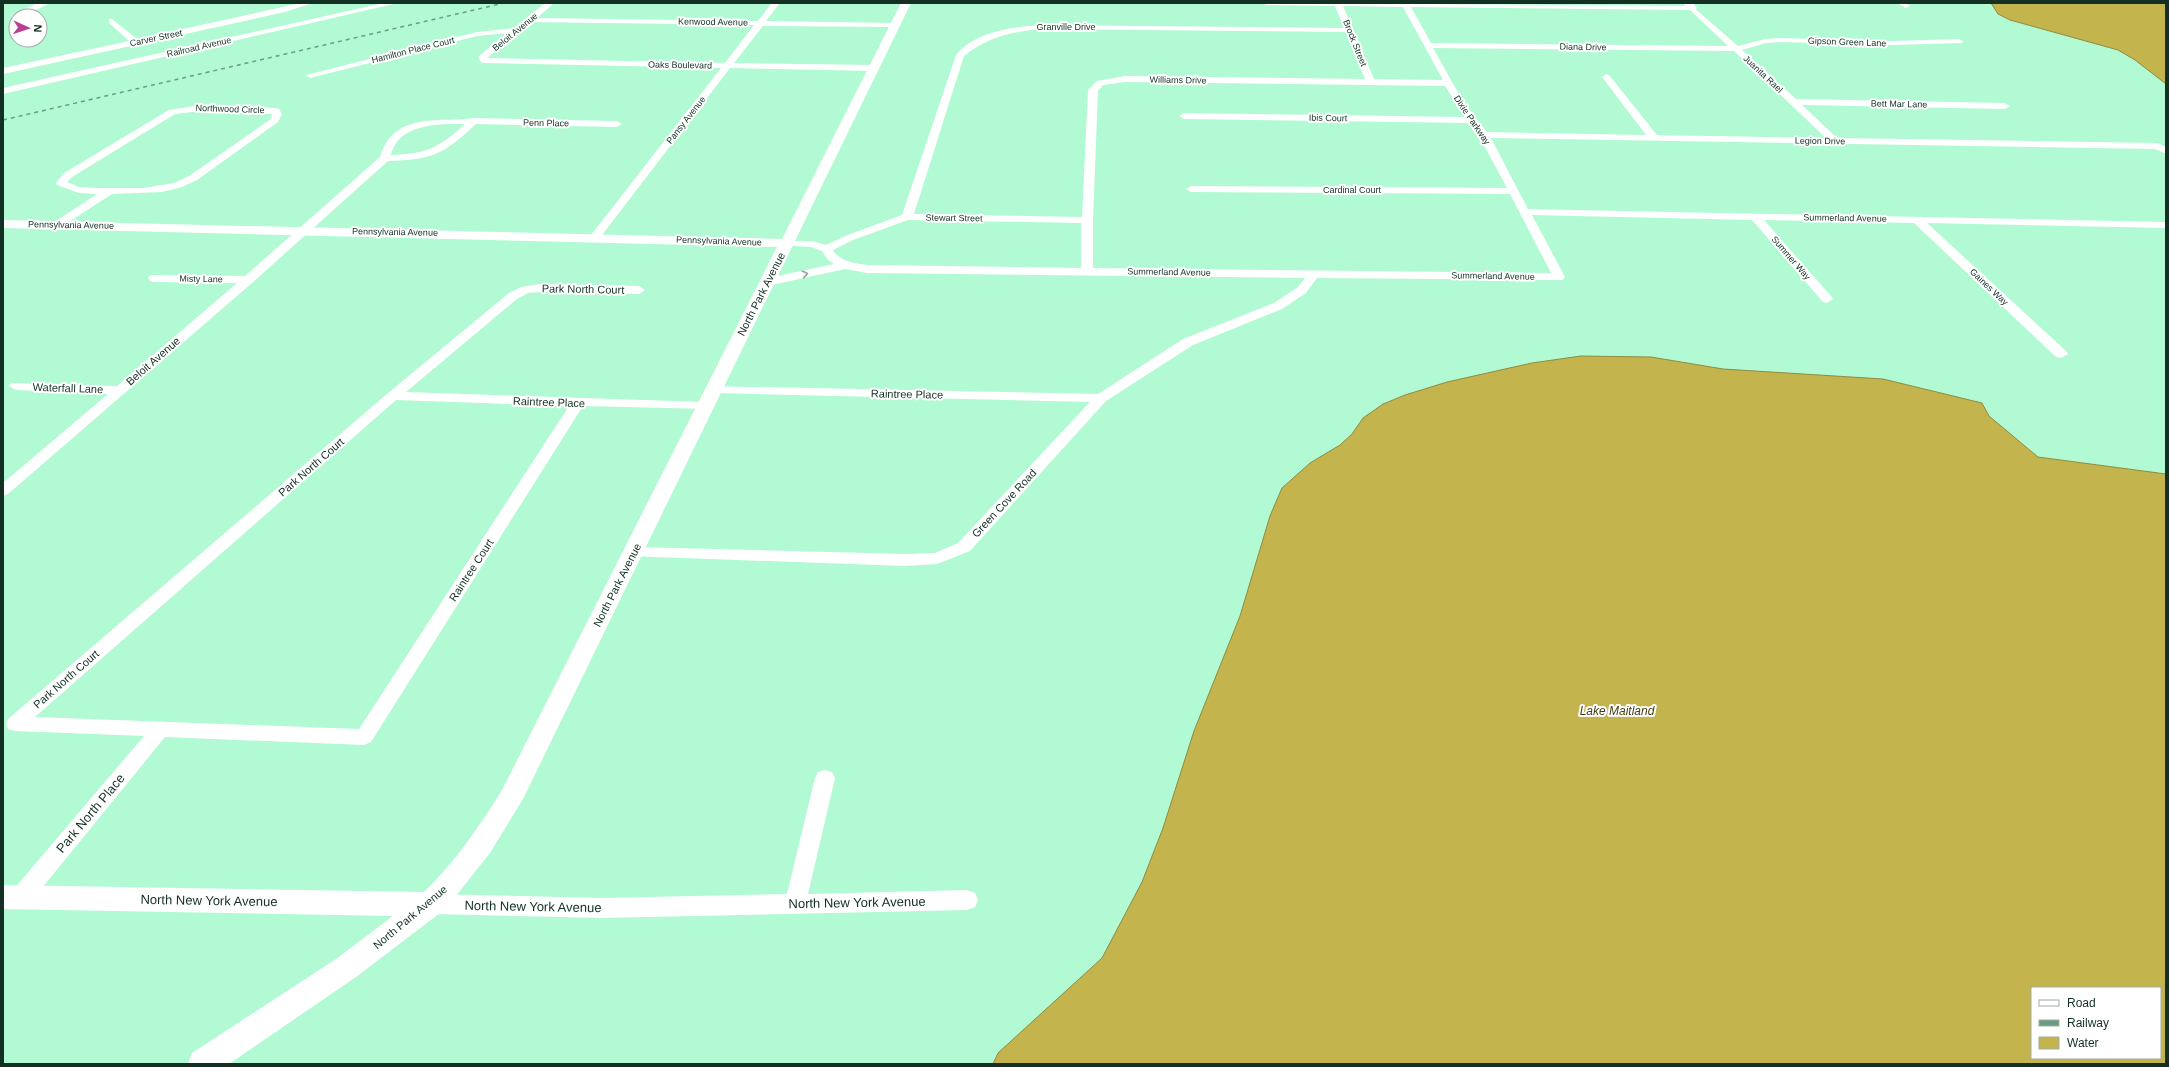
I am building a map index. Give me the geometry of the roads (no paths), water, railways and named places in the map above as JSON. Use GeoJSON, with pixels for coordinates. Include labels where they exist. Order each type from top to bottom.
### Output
{"type":"FeatureCollection","features":[{"type":"Feature","properties":{"kind":"street"},"geometry":{"type":"LineString","coordinates":[[34,8],[45,3]]}},
{"type":"Feature","properties":{"kind":"street","name":"Carver Street"},"geometry":{"type":"LineString","coordinates":[[3,71],[285,10],[309,3]]}},
{"type":"Feature","properties":{"kind":"street","name":"Railroad Avenue"},"geometry":{"type":"LineString","coordinates":[[3,91],[394,3]]}},
{"type":"Feature","properties":{"kind":"street","name":"Beloit Avenue"},"geometry":{"type":"LineString","coordinates":[[485,61],[482,58],[485,55],[550,3]]}},
{"type":"Feature","properties":{"kind":"street","name":"Pansy Avenue"},"geometry":{"type":"LineString","coordinates":[[595,238],[776,3]]}},
{"type":"Feature","properties":{"kind":"street","name":"North Park Avenue"},"geometry":{"type":"LineString","coordinates":[[203,1064],[346,968],[430,904],[450,884],[472,856],[510,799],[906,3]]}},
{"type":"Feature","properties":{"kind":"street"},"geometry":{"type":"LineString","coordinates":[[1266,3],[1406,5],[1690,5]]}},
{"type":"Feature","properties":{"kind":"street","name":"Brock Street"},"geometry":{"type":"LineString","coordinates":[[1339,4],[1371,82]]}},
{"type":"Feature","properties":{"kind":"street","name":"Dixie Parkway"},"geometry":{"type":"LineString","coordinates":[[1406,5],[1448,83],[1472,120],[1484,135],[1512,191],[1559,277]]}},
{"type":"Feature","properties":{"kind":"street","name":"Juanita Rael"},"geometry":{"type":"LineString","coordinates":[[1690,5],[1835,141]]}},
{"type":"Feature","properties":{"kind":"street","name":"Kenwood Avenue"},"geometry":{"type":"LineString","coordinates":[[530,20],[896,25]]}},
{"type":"Feature","properties":{"kind":"street"},"geometry":{"type":"LineString","coordinates":[[112,22],[135,42]]}},
{"type":"Feature","properties":{"kind":"street","name":"Granville Drive"},"geometry":{"type":"LineString","coordinates":[[907,217],[960,55],[974,43],[992,34],[1012,29],[1041,27],[1350,30]]}},
{"type":"Feature","properties":{"kind":"street","name":"Hamilton Place Court"},"geometry":{"type":"LineString","coordinates":[[310,75],[477,34],[517,30]]}},
{"type":"Feature","properties":{"kind":"street","name":"Gipson Green Lane"},"geometry":{"type":"LineString","coordinates":[[1737,49],[1765,41],[1780,40],[1891,43],[1959,41]]}},
{"type":"Feature","properties":{"kind":"street","name":"Diana Drive"},"geometry":{"type":"LineString","coordinates":[[1428,45],[1737,49]]}},
{"type":"Feature","properties":{"kind":"street","name":"Oaks Boulevard"},"geometry":{"type":"LineString","coordinates":[[485,61],[875,68]]}},
{"type":"Feature","properties":{"kind":"street"},"geometry":{"type":"LineString","coordinates":[[1606,77],[1654,138]]}},
{"type":"Feature","properties":{"kind":"street","name":"Williams Drive"},"geometry":{"type":"LineString","coordinates":[[1087,271],[1087,220],[1093,90],[1100,83],[1125,79],[1448,83]]}},
{"type":"Feature","properties":{"kind":"street","name":"Bett Mar Lane"},"geometry":{"type":"LineString","coordinates":[[1792,102],[2005,106]]}},
{"type":"Feature","properties":{"kind":"street","name":"Northwood Circle"},"geometry":{"type":"LineString","coordinates":[[201,108],[276,111],[277,114],[275,120],[193,178],[178,185],[143,191],[110,191],[78,190],[68,188],[61,183],[68,175],[172,112],[201,108]]}},
{"type":"Feature","properties":{"kind":"street","name":"Ibis Court"},"geometry":{"type":"LineString","coordinates":[[1184,116],[1472,120]]}},
{"type":"Feature","properties":{"kind":"street"},"geometry":{"type":"LineString","coordinates":[[385,158],[423,157],[434,154],[444,149],[474,121]]}},
{"type":"Feature","properties":{"kind":"street","name":"Penn Place"},"geometry":{"type":"LineString","coordinates":[[303,230],[385,158],[390,144],[400,134],[415,127],[432,122],[474,121],[617,124]]}},
{"type":"Feature","properties":{"kind":"street","name":"Legion Drive"},"geometry":{"type":"LineString","coordinates":[[1484,135],[2157,146],[2166,151]]}},
{"type":"Feature","properties":{"kind":"street","name":"Cardinal Court"},"geometry":{"type":"LineString","coordinates":[[1191,189],[1512,191]]}},
{"type":"Feature","properties":{"kind":"street"},"geometry":{"type":"LineString","coordinates":[[57,225],[110,191]]}},
{"type":"Feature","properties":{"kind":"street","name":"Summerland Avenue"},"geometry":{"type":"LineString","coordinates":[[1524,212],[2166,225]]}},
{"type":"Feature","properties":{"kind":"street","name":"Stewart Street"},"geometry":{"type":"LineString","coordinates":[[827,249],[849,238],[907,217],[1087,220]]}},
{"type":"Feature","properties":{"kind":"street","name":"Summer Way"},"geometry":{"type":"LineString","coordinates":[[1755,217],[1826,299]]}},
{"type":"Feature","properties":{"kind":"street","name":"Gaines Way"},"geometry":{"type":"LineString","coordinates":[[1917,220],[2061,354]]}},
{"type":"Feature","properties":{"kind":"street","name":"Pennsylvania Avenue"},"geometry":{"type":"LineString","coordinates":[[3,224],[303,230],[786,243]]}},
{"type":"Feature","properties":{"kind":"street","name":"Beloit Avenue"},"geometry":{"type":"LineString","coordinates":[[3,491],[248,280],[303,230]]}},
{"type":"Feature","properties":{"kind":"street"},"geometry":{"type":"LineString","coordinates":[[786,243],[812,244],[827,249]]}},
{"type":"Feature","properties":{"kind":"street","name":"Summerland Avenue"},"geometry":{"type":"LineString","coordinates":[[827,249],[832,258],[845,265],[866,269],[1559,277]]}},
{"type":"Feature","properties":{"kind":"street"},"geometry":{"type":"LineString","coordinates":[[767,282],[845,265]]}},
{"type":"Feature","properties":{"kind":"street","name":"Green Cove Road"},"geometry":{"type":"LineString","coordinates":[[634,552],[905,560],[937,558],[964,547],[1101,398],[1188,342],[1278,306],[1302,290],[1314,274]]}},
{"type":"Feature","properties":{"kind":"street","name":"Misty Lane"},"geometry":{"type":"LineString","coordinates":[[154,278],[248,280]]}},
{"type":"Feature","properties":{"kind":"street","name":"Park North Court"},"geometry":{"type":"LineString","coordinates":[[160,730],[15,724],[393,396],[513,296],[525,290],[540,288],[639,290]]}},
{"type":"Feature","properties":{"kind":"street","name":"Waterfall Lane"},"geometry":{"type":"LineString","coordinates":[[16,386],[120,390]]}},
{"type":"Feature","properties":{"kind":"street","name":"Raintree Place"},"geometry":{"type":"LineString","coordinates":[[713,389],[1101,398]]}},
{"type":"Feature","properties":{"kind":"street","name":"Raintree Place"},"geometry":{"type":"LineString","coordinates":[[393,396],[705,406]]}},
{"type":"Feature","properties":{"kind":"street","name":"Raintree Court"},"geometry":{"type":"LineString","coordinates":[[160,730],[364,737],[578,403]]}},
{"type":"Feature","properties":{"kind":"street","name":"Park North Place"},"geometry":{"type":"LineString","coordinates":[[12,897],[160,730]]}},
{"type":"Feature","properties":{"kind":"street"},"geometry":{"type":"LineString","coordinates":[[795,904],[825,778]]}},
{"type":"Feature","properties":{"kind":"street","name":"North New York Avenue"},"geometry":{"type":"LineString","coordinates":[[12,897],[601,908],[967,900]]}},
{"type":"Feature","properties":{"kind":"water"},"geometry":{"type":"Polygon","coordinates":[[[1991,3],[2166,3],[2166,84],[2135,60],[2118,50],[2010,20],[1998,14],[1991,3]]]}},
{"type":"Feature","properties":{"kind":"water","name":"Lake Maitland"},"geometry":{"type":"Polygon","coordinates":[[[1581,356],[1651,357],[1723,369],[1883,379],[1982,403],[1989,416],[2038,457],[2166,474],[2166,1064],[993,1064],[998,1053],[1102,958],[1142,882],[1163,828],[1194,731],[1240,616],[1270,516],[1282,488],[1310,463],[1340,445],[1352,434],[1363,418],[1383,404],[1405,395],[1447,382],[1532,363],[1581,356]]]}},
{"type":"Feature","properties":{"kind":"railway"},"geometry":{"type":"LineString","coordinates":[[3,120],[504,3]]}}]}
